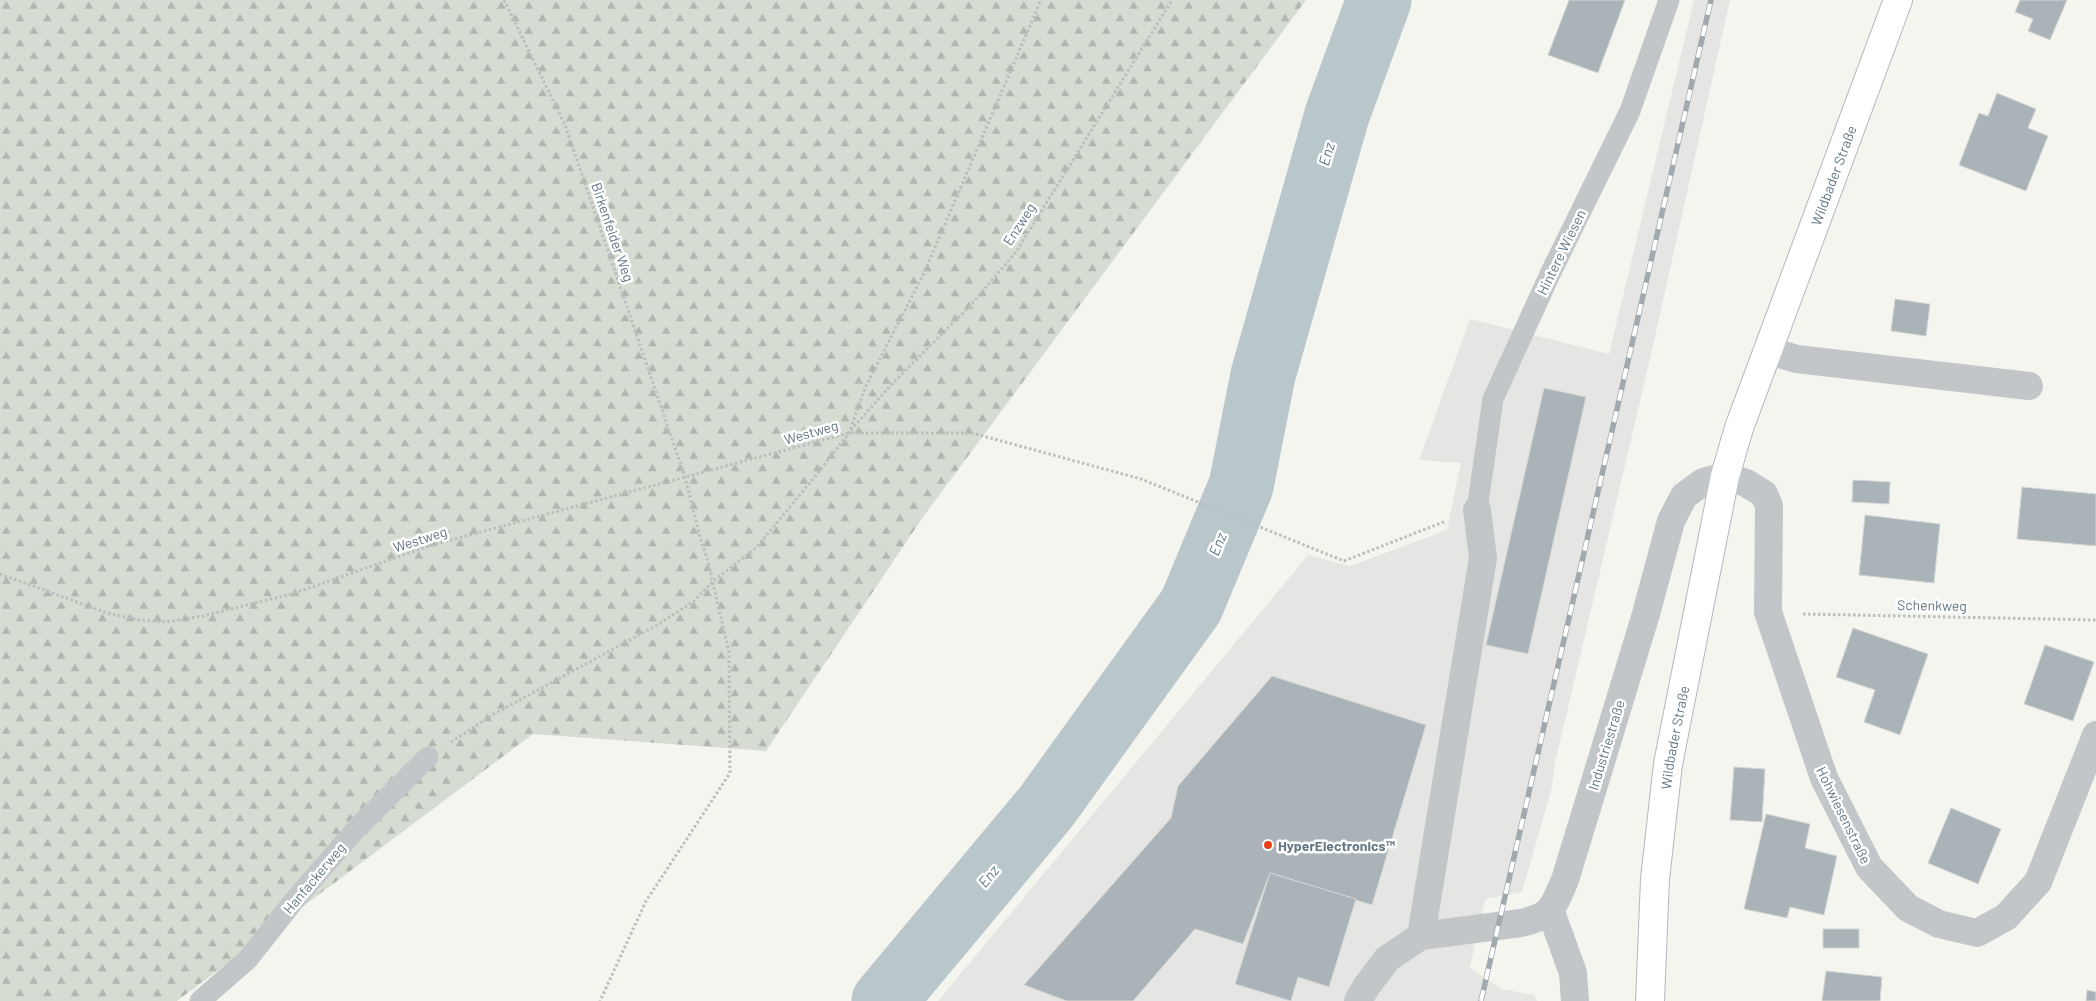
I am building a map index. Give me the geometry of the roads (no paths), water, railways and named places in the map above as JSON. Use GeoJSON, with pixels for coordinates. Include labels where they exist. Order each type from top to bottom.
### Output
{"type":"FeatureCollection","features":[{"type":"Feature","properties":{"kind":"main road","name":"Wildbader Straße"},"geometry":{"type":"LineString","coordinates":[[1650,1001],[1655,879],[1668,764],[1725,476],[1740,428],[1898,0]]}},
{"type":"Feature","properties":{"kind":"street"},"geometry":{"type":"LineString","coordinates":[[1769,352],[1797,359],[2029,386]]}},
{"type":"Feature","properties":{"kind":"street","name":"Hohwiesenstraße"},"geometry":{"type":"LineString","coordinates":[[1725,476],[1746,483],[1764,494],[1769,506],[1768,612],[1824,778],[1869,867],[1908,908],[1939,924],[1977,933],[2006,918],[2038,882],[2096,735]]}},
{"type":"Feature","properties":{"kind":"street","name":"Industriestraße"},"geometry":{"type":"LineString","coordinates":[[1551,912],[1570,861],[1646,614],[1671,521],[1684,496],[1703,482],[1725,476]]}},
{"type":"Feature","properties":{"kind":"street"},"geometry":{"type":"LineString","coordinates":[[1422,936],[1483,558],[1477,510]]}},
{"type":"Feature","properties":{"kind":"street"},"geometry":{"type":"LineString","coordinates":[[1358,1001],[1366,986],[1388,959],[1422,936],[1521,923],[1537,920],[1551,912],[1573,973],[1575,1001]]}},
{"type":"Feature","properties":{"kind":"lane","name":"Hintere Wiesen"},"geometry":{"type":"LineString","coordinates":[[1477,510],[1494,399],[1551,272],[1630,110],[1670,0]]}},
{"type":"Feature","properties":{"kind":"lane","name":"Hanfackerweg"},"geometry":{"type":"LineString","coordinates":[[200,1001],[248,959],[293,902],[356,828],[428,757]]}},
{"type":"Feature","properties":{"kind":"waterway","name":"Enz"},"geometry":{"type":"LineString","coordinates":[[884,1001],[1046,807],[1191,606],[1241,486],[1263,375],[1337,115],[1379,0]]}},
{"type":"Feature","properties":{"kind":"railway"},"geometry":{"type":"LineString","coordinates":[[1481,1001],[1711,0]]}},
{"type":"Feature","properties":{"kind":"place","name":"HyperElectronics™"},"geometry":{"type":"Point","coordinates":[1268,845]}}]}
